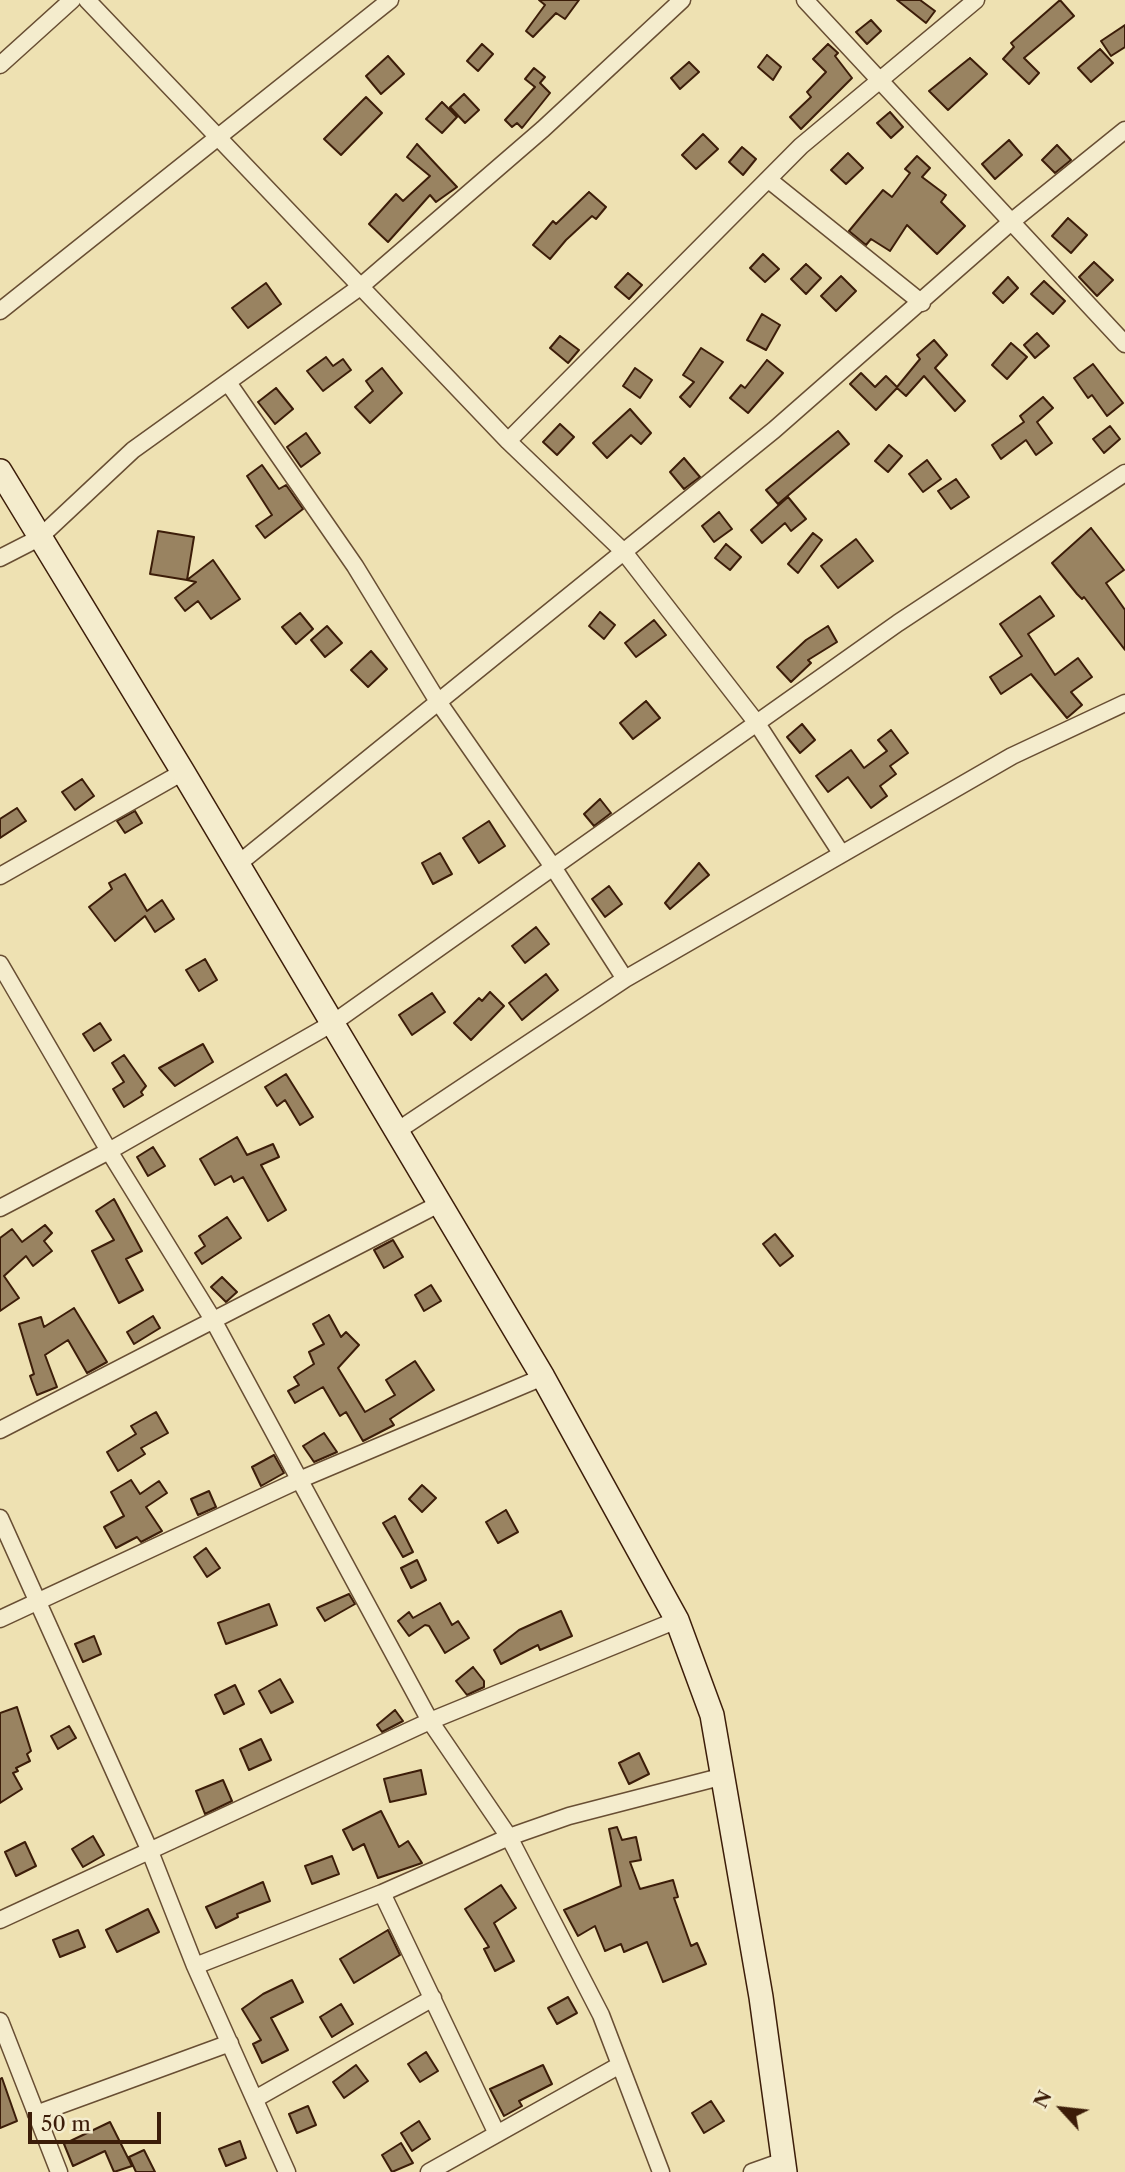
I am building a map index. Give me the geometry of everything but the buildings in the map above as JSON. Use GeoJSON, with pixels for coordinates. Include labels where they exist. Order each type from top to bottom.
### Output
{"type":"FeatureCollection","features":[{"type":"Feature","properties":{"kind":"main road"},"geometry":{"type":"LineString","coordinates":[[0,471],[183,772],[543,1377],[677,1620],[712,1715],[724,1776],[761,1997],[784,2166]]}},
{"type":"Feature","properties":{"kind":"street"},"geometry":{"type":"LineString","coordinates":[[0,65],[72,0]]}},
{"type":"Feature","properties":{"kind":"street"},"geometry":{"type":"LineString","coordinates":[[87,0],[221,137],[508,441],[624,552],[756,722],[841,853]]}},
{"type":"Feature","properties":{"kind":"street"},"geometry":{"type":"LineString","coordinates":[[0,311],[390,0]]}},
{"type":"Feature","properties":{"kind":"street"},"geometry":{"type":"LineString","coordinates":[[0,558],[39,538],[133,450],[229,384],[360,287],[544,129],[682,0]]}},
{"type":"Feature","properties":{"kind":"street"},"geometry":{"type":"LineString","coordinates":[[805,0],[1125,344]]}},
{"type":"Feature","properties":{"kind":"street"},"geometry":{"type":"LineString","coordinates":[[508,441],[801,146],[976,0]]}},
{"type":"Feature","properties":{"kind":"street"},"geometry":{"type":"LineString","coordinates":[[238,864],[437,699],[774,430],[922,303],[1011,222],[1125,130]]}},
{"type":"Feature","properties":{"kind":"street"},"geometry":{"type":"LineString","coordinates":[[769,180],[922,303]]}},
{"type":"Feature","properties":{"kind":"street"},"geometry":{"type":"LineString","coordinates":[[229,384],[355,566],[437,699],[554,867],[625,979]]}},
{"type":"Feature","properties":{"kind":"street"},"geometry":{"type":"LineString","coordinates":[[0,1208],[108,1151],[333,1024],[898,622],[1125,472]]}},
{"type":"Feature","properties":{"kind":"street"},"geometry":{"type":"LineString","coordinates":[[397,1131],[625,979],[1013,756],[1125,703]]}},
{"type":"Feature","properties":{"kind":"street"},"geometry":{"type":"LineString","coordinates":[[0,876],[183,772]]}},
{"type":"Feature","properties":{"kind":"street"},"geometry":{"type":"LineString","coordinates":[[0,964],[108,1151],[212,1318],[430,1721],[509,1837],[601,2015],[661,2172]]}},
{"type":"Feature","properties":{"kind":"street"},"geometry":{"type":"LineString","coordinates":[[0,1430],[212,1318],[440,1203]]}},
{"type":"Feature","properties":{"kind":"street"},"geometry":{"type":"LineString","coordinates":[[0,1619],[299,1480],[543,1377]]}},
{"type":"Feature","properties":{"kind":"street"},"geometry":{"type":"LineString","coordinates":[[0,1518],[149,1849],[195,1966],[286,2169],[269,2172]]}},
{"type":"Feature","properties":{"kind":"street"},"geometry":{"type":"LineString","coordinates":[[0,1920],[430,1721],[677,1620]]}},
{"type":"Feature","properties":{"kind":"street"},"geometry":{"type":"LineString","coordinates":[[195,1966],[382,1893],[509,1837],[569,1816],[724,1776]]}},
{"type":"Feature","properties":{"kind":"street"},"geometry":{"type":"LineString","coordinates":[[382,1893],[497,2134]]}},
{"type":"Feature","properties":{"kind":"street"},"geometry":{"type":"LineString","coordinates":[[255,2099],[433,1998]]}},
{"type":"Feature","properties":{"kind":"street"},"geometry":{"type":"LineString","coordinates":[[0,2021],[59,2172]]}},
{"type":"Feature","properties":{"kind":"street"},"geometry":{"type":"LineString","coordinates":[[36,2114],[230,2043]]}},
{"type":"Feature","properties":{"kind":"street"},"geometry":{"type":"LineString","coordinates":[[429,2172],[620,2065]]}},
{"type":"Feature","properties":{"kind":"street"},"geometry":{"type":"LineString","coordinates":[[752,2172],[784,2166]]}}]}
